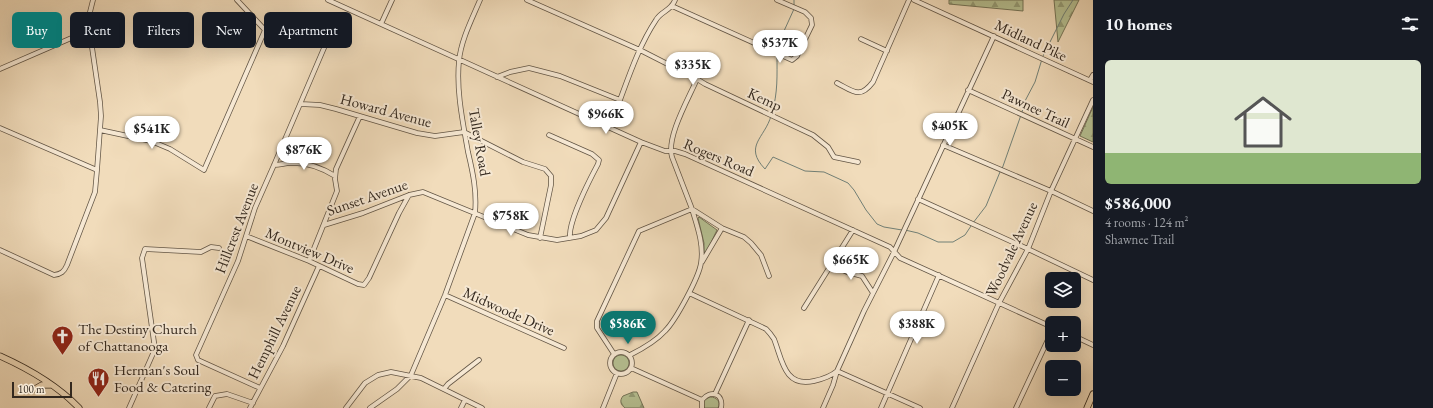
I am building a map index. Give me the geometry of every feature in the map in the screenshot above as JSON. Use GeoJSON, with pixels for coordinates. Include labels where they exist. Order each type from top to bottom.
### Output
{"type":"FeatureCollection","features":[{"type":"Feature","properties":{"kind":"main road"},"geometry":{"type":"LineString","coordinates":[[0,356],[26,368],[52,385],[79,408]]}},
{"type":"Feature","properties":{"kind":"main road"},"geometry":{"type":"LineString","coordinates":[[34,388],[42,385],[52,385]]}},
{"type":"Feature","properties":{"kind":"main road"},"geometry":{"type":"LineString","coordinates":[[1087,408],[1093,394]]}},
{"type":"Feature","properties":{"kind":"street"},"geometry":{"type":"LineString","coordinates":[[90,12],[93,0]]}},
{"type":"Feature","properties":{"kind":"street"},"geometry":{"type":"LineString","coordinates":[[100,130],[151,141],[170,149],[204,170],[265,30],[237,0]]}},
{"type":"Feature","properties":{"kind":"street","name":"Rogers Road"},"geometry":{"type":"LineString","coordinates":[[328,0],[641,142],[665,151],[675,151],[685,154],[890,247],[900,258],[1045,324]]}},
{"type":"Feature","properties":{"kind":"street"},"geometry":{"type":"LineString","coordinates":[[381,24],[392,0]]}},
{"type":"Feature","properties":{"kind":"street","name":"Talley Road"},"geometry":{"type":"LineString","coordinates":[[370,408],[397,388],[411,375],[445,296],[475,213],[475,184],[464,132],[458,80],[459,60],[468,30],[480,0]]}},
{"type":"Feature","properties":{"kind":"street","name":"Kemp"},"geometry":{"type":"LineString","coordinates":[[527,0],[640,50],[705,84],[813,135],[828,147],[834,157],[858,162]]}},
{"type":"Feature","properties":{"kind":"street"},"geometry":{"type":"LineString","coordinates":[[496,77],[529,68],[560,76],[620,100],[640,50],[657,18],[672,6],[675,0]]}},
{"type":"Feature","properties":{"kind":"street"},"geometry":{"type":"LineString","coordinates":[[672,6],[792,60],[797,56],[812,26],[811,18],[805,12],[777,0]]}},
{"type":"Feature","properties":{"kind":"street"},"geometry":{"type":"LineString","coordinates":[[837,83],[853,92],[858,93],[864,92],[873,82],[909,0]]}},
{"type":"Feature","properties":{"kind":"street","name":"Midland Pike"},"geometry":{"type":"LineString","coordinates":[[914,0],[1091,81]]}},
{"type":"Feature","properties":{"kind":"street"},"geometry":{"type":"LineString","coordinates":[[823,408],[864,311],[894,252],[994,36]]}},
{"type":"Feature","properties":{"kind":"street"},"geometry":{"type":"LineString","coordinates":[[0,69],[70,39]]}},
{"type":"Feature","properties":{"kind":"street"},"geometry":{"type":"LineString","coordinates":[[862,39],[887,51]]}},
{"type":"Feature","properties":{"kind":"street"},"geometry":{"type":"LineString","coordinates":[[0,250],[54,274],[60,274],[65,271],[95,192],[100,130],[100,102],[92,48]]}},
{"type":"Feature","properties":{"kind":"street","name":"Hillcrest Avenue"},"geometry":{"type":"LineString","coordinates":[[260,388],[198,360],[196,355],[238,261],[254,208],[325,48]]}},
{"type":"Feature","properties":{"kind":"street"},"geometry":{"type":"LineString","coordinates":[[1091,81],[1093,75]]}},
{"type":"Feature","properties":{"kind":"street"},"geometry":{"type":"LineString","coordinates":[[698,79],[674,131],[670,142],[670,151],[699,231],[702,246],[701,263]]}},
{"type":"Feature","properties":{"kind":"street","name":"Pawnee Trail"},"geometry":{"type":"LineString","coordinates":[[968,90],[1093,147]]}},
{"type":"Feature","properties":{"kind":"street","name":"Woodvale Avenue"},"geometry":{"type":"LineString","coordinates":[[952,408],[999,303],[1028,249],[1051,191],[1093,100]]}},
{"type":"Feature","properties":{"kind":"street","name":"Howard Avenue"},"geometry":{"type":"LineString","coordinates":[[301,104],[320,105],[417,133],[435,136],[464,132]]}},
{"type":"Feature","properties":{"kind":"street"},"geometry":{"type":"LineString","coordinates":[[309,261],[337,191],[335,176],[336,169],[360,116]]}},
{"type":"Feature","properties":{"kind":"street"},"geometry":{"type":"LineString","coordinates":[[0,128],[97,170]]}},
{"type":"Feature","properties":{"kind":"street"},"geometry":{"type":"LineString","coordinates":[[464,132],[523,162],[545,169],[551,176],[551,185],[540,238]]}},
{"type":"Feature","properties":{"kind":"street"},"geometry":{"type":"LineString","coordinates":[[549,135],[592,154],[599,160],[578,208],[570,238]]}},
{"type":"Feature","properties":{"kind":"street","name":"Sunset Avenue"},"geometry":{"type":"LineString","coordinates":[[324,225],[363,213],[409,195],[423,192],[511,229],[540,238],[557,240],[581,236],[596,230],[606,218],[641,142]]}},
{"type":"Feature","properties":{"kind":"street"},"geometry":{"type":"LineString","coordinates":[[943,145],[1051,191],[1093,211]]}},
{"type":"Feature","properties":{"kind":"street"},"geometry":{"type":"LineString","coordinates":[[274,165],[307,163],[319,167],[335,176]]}},
{"type":"Feature","properties":{"kind":"street","name":"Montview Drive"},"geometry":{"type":"LineString","coordinates":[[246,236],[309,261],[358,284],[364,285],[369,278],[409,195]]}},
{"type":"Feature","properties":{"kind":"street"},"geometry":{"type":"LineString","coordinates":[[918,200],[1093,280]]}},
{"type":"Feature","properties":{"kind":"street"},"geometry":{"type":"LineString","coordinates":[[692,209],[722,228],[744,237],[751,243],[761,255],[769,276]]}},
{"type":"Feature","properties":{"kind":"street"},"geometry":{"type":"LineString","coordinates":[[614,354],[597,328],[597,321],[639,231],[692,209]]}},
{"type":"Feature","properties":{"kind":"street"},"geometry":{"type":"LineString","coordinates":[[630,355],[651,343],[666,331],[689,293],[701,263],[722,228]]}},
{"type":"Feature","properties":{"kind":"street"},"geometry":{"type":"LineString","coordinates":[[804,308],[853,230]]}},
{"type":"Feature","properties":{"kind":"street"},"geometry":{"type":"LineString","coordinates":[[129,408],[155,349],[142,258],[145,249],[201,252],[211,247],[219,248]]}},
{"type":"Feature","properties":{"kind":"street"},"geometry":{"type":"LineString","coordinates":[[831,265],[862,276],[874,293]]}},
{"type":"Feature","properties":{"kind":"street","name":"Hemphill Avenue"},"geometry":{"type":"LineString","coordinates":[[250,408],[284,346],[320,266]]}},
{"type":"Feature","properties":{"kind":"street"},"geometry":{"type":"LineString","coordinates":[[881,408],[939,276]]}},
{"type":"Feature","properties":{"kind":"street"},"geometry":{"type":"LineString","coordinates":[[689,293],[766,329],[773,338],[780,360],[787,373],[796,380],[806,383],[830,376],[837,372]]}},
{"type":"Feature","properties":{"kind":"street","name":"Midwoode Drive"},"geometry":{"type":"LineString","coordinates":[[445,296],[564,348]]}},
{"type":"Feature","properties":{"kind":"street"},"geometry":{"type":"LineString","coordinates":[[715,394],[749,320]]}},
{"type":"Feature","properties":{"kind":"street"},"geometry":{"type":"LineString","coordinates":[[1081,339],[1093,345]]}},
{"type":"Feature","properties":{"kind":"street"},"geometry":{"type":"LineString","coordinates":[[1016,408],[1045,346]]}},
{"type":"Feature","properties":{"kind":"street"},"geometry":{"type":"LineString","coordinates":[[623,352],[630,355],[632,360],[631,368],[625,373],[617,373],[611,367],[610,363],[614,354],[623,352]]}},
{"type":"Feature","properties":{"kind":"street"},"geometry":{"type":"LineString","coordinates":[[444,389],[448,384],[479,360]]}},
{"type":"Feature","properties":{"kind":"street"},"geometry":{"type":"LineString","coordinates":[[631,368],[702,400]]}},
{"type":"Feature","properties":{"kind":"street"},"geometry":{"type":"LineString","coordinates":[[346,408],[365,383],[378,375],[391,372],[421,378],[482,408]]}},
{"type":"Feature","properties":{"kind":"street"},"geometry":{"type":"LineString","coordinates":[[837,372],[920,408]]}},
{"type":"Feature","properties":{"kind":"street"},"geometry":{"type":"LineString","coordinates":[[603,408],[617,373]]}},
{"type":"Feature","properties":{"kind":"street"},"geometry":{"type":"LineString","coordinates":[[209,408],[215,396],[227,394],[253,403]]}},
{"type":"Feature","properties":{"kind":"street"},"geometry":{"type":"LineString","coordinates":[[702,408],[702,400],[706,395],[715,394],[720,398],[722,404],[720,408]]}},
{"type":"Feature","properties":{"kind":"street"},"geometry":{"type":"LineString","coordinates":[[461,408],[465,400]]}},
{"type":"Feature","properties":{"kind":"green space"},"geometry":{"type":"Polygon","coordinates":[[[949,0],[1023,0],[1023,11],[949,4],[949,0]]]}},
{"type":"Feature","properties":{"kind":"green space"},"geometry":{"type":"Polygon","coordinates":[[[1054,0],[1079,0],[1058,42],[1054,0]]]}},
{"type":"Feature","properties":{"kind":"green space"},"geometry":{"type":"Polygon","coordinates":[[[1093,107],[1093,142],[1080,136],[1093,107]]]}},
{"type":"Feature","properties":{"kind":"green space"},"geometry":{"type":"Polygon","coordinates":[[[699,217],[717,230],[706,253],[704,252],[704,243],[699,217]]]}},
{"type":"Feature","properties":{"kind":"green space"},"geometry":{"type":"Polygon","coordinates":[[[618,355],[624,355],[629,360],[627,369],[624,371],[618,371],[613,366],[613,360],[618,355]]]}},
{"type":"Feature","properties":{"kind":"green space"},"geometry":{"type":"Polygon","coordinates":[[[637,392],[644,408],[625,408],[622,406],[621,401],[623,396],[637,392]]]}},
{"type":"Feature","properties":{"kind":"green space"},"geometry":{"type":"Polygon","coordinates":[[[710,397],[718,400],[718,408],[704,408],[704,400],[710,397]]]}},
{"type":"Feature","properties":{"kind":"waterway"},"geometry":{"type":"LineString","coordinates":[[794,0],[794,5]]}},
{"type":"Feature","properties":{"kind":"waterway"},"geometry":{"type":"LineString","coordinates":[[1043,56],[1064,14],[1073,0]]}},
{"type":"Feature","properties":{"kind":"waterway"},"geometry":{"type":"LineString","coordinates":[[777,52],[784,31],[794,9]]}},
{"type":"Feature","properties":{"kind":"waterway"},"geometry":{"type":"LineString","coordinates":[[772,113],[776,91],[777,55]]}},
{"type":"Feature","properties":{"kind":"waterway"},"geometry":{"type":"LineString","coordinates":[[1022,112],[1025,101],[1035,82],[1042,59]]}},
{"type":"Feature","properties":{"kind":"waterway"},"geometry":{"type":"LineString","coordinates":[[1002,169],[1021,115]]}},
{"type":"Feature","properties":{"kind":"waterway"},"geometry":{"type":"LineString","coordinates":[[771,116],[756,148],[756,154],[765,169],[773,157],[805,171],[824,172],[848,183],[877,224],[884,227],[902,230]]}},
{"type":"Feature","properties":{"kind":"waterway"},"geometry":{"type":"LineString","coordinates":[[973,223],[986,206],[1000,172]]}},
{"type":"Feature","properties":{"kind":"waterway"},"geometry":{"type":"LineString","coordinates":[[905,230],[918,233],[938,242],[953,242],[965,235],[971,226]]}},
{"type":"Feature","properties":{"kind":"place","name":"The Destiny Church of Chattanooga"},"geometry":{"type":"Point","coordinates":[63,356]}},
{"type":"Feature","properties":{"kind":"place","name":"Herman's Soul Food & Catering"},"geometry":{"type":"Point","coordinates":[99,398]}}]}
